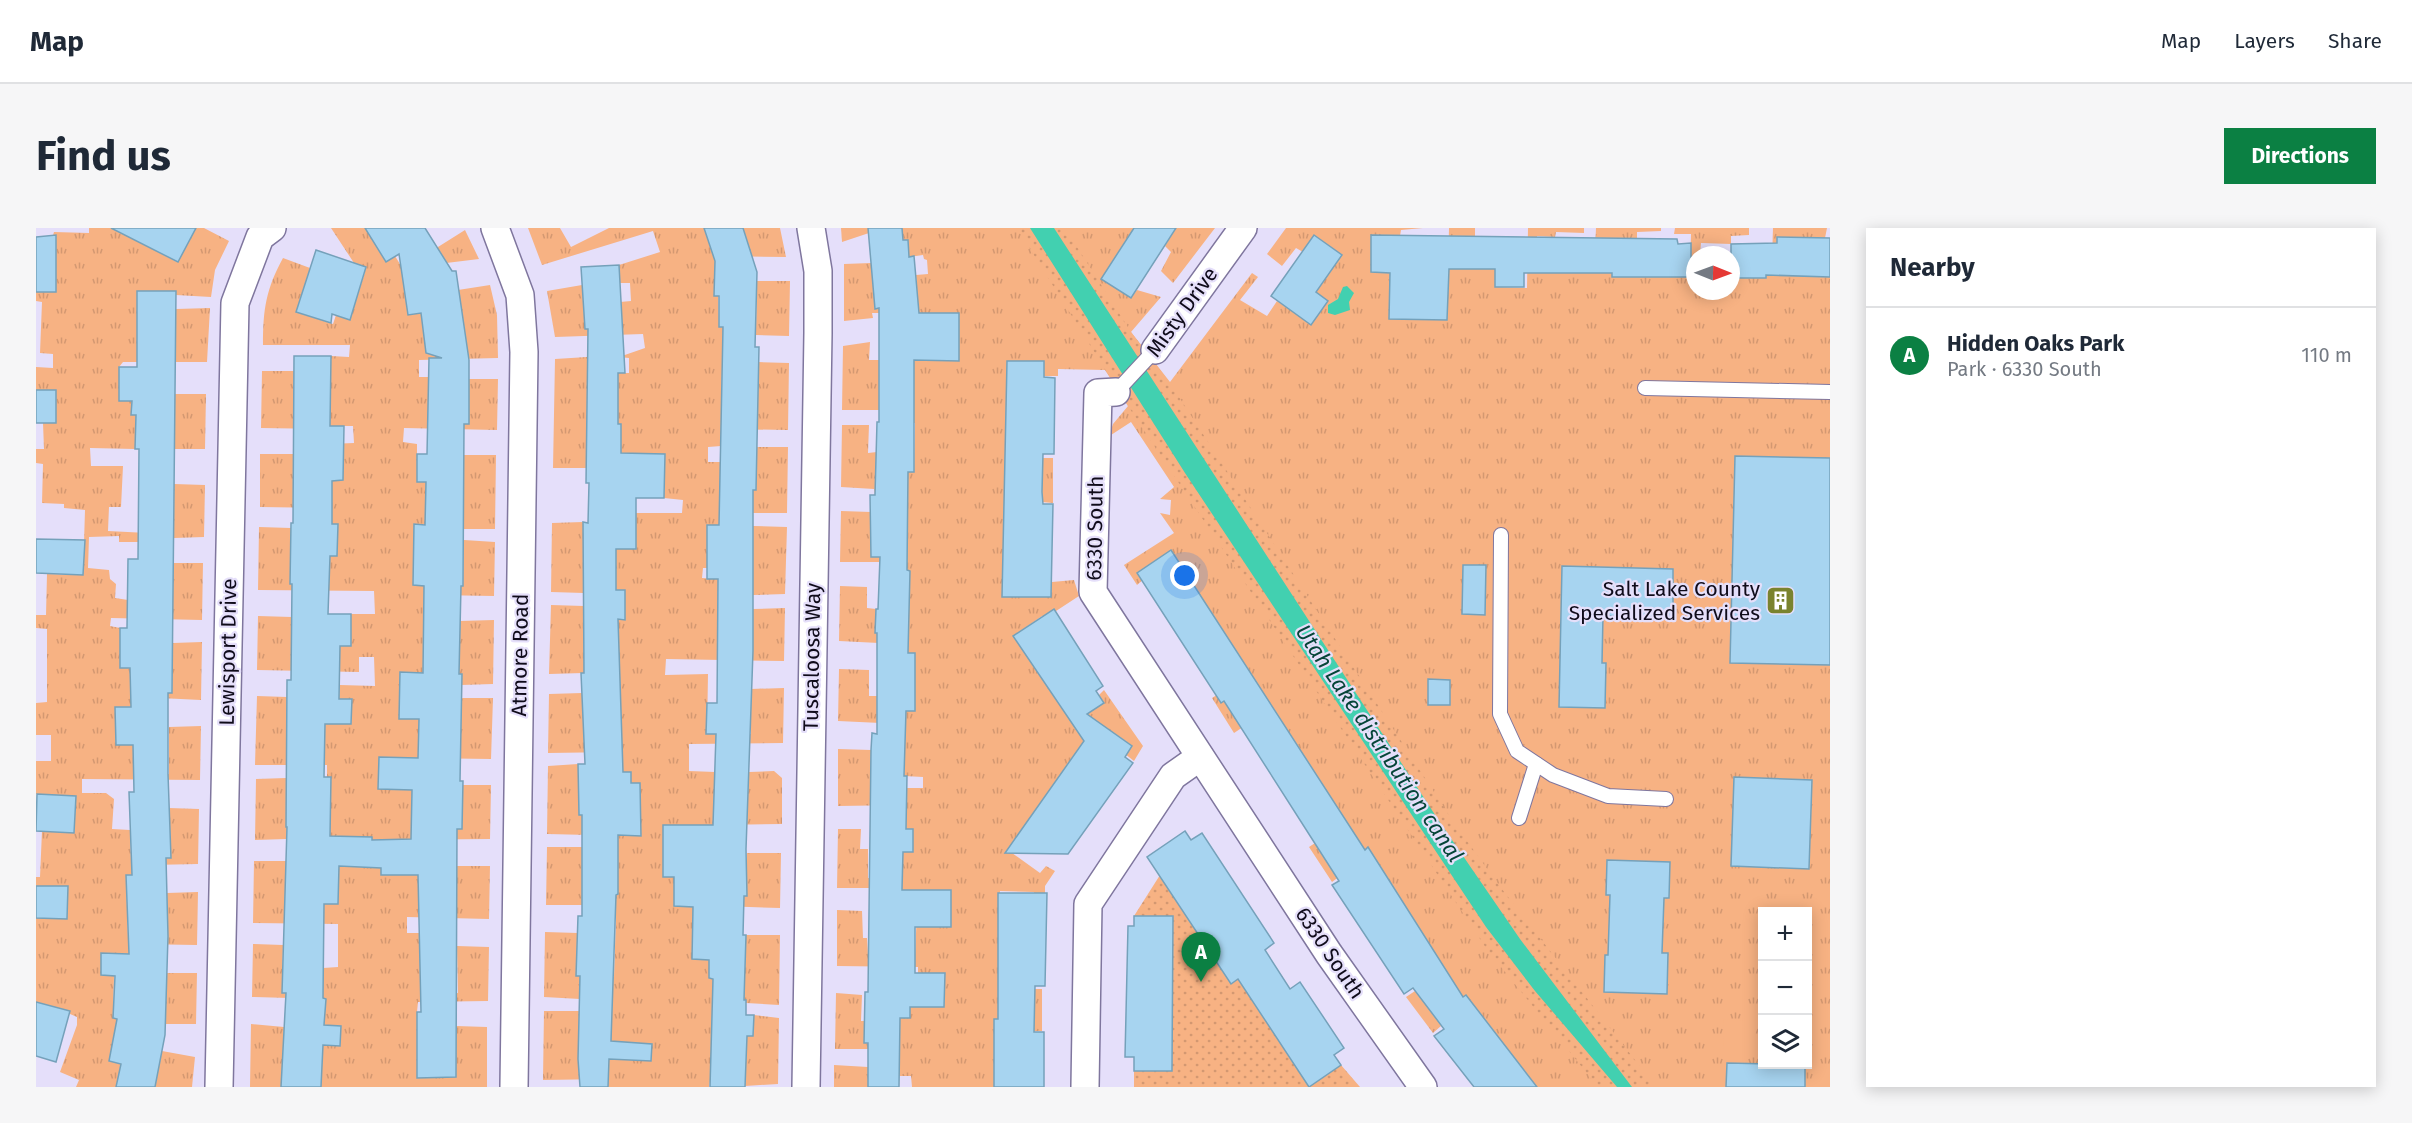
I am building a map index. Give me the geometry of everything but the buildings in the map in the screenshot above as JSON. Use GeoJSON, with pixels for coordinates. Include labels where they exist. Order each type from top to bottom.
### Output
{"type":"FeatureCollection","features":[{"type":"Feature","properties":{"kind":"street","name":"Lewisport Drive"},"geometry":{"type":"LineString","coordinates":[[219,1087],[236,303],[260,237],[272,228]]}},
{"type":"Feature","properties":{"kind":"street","name":"Atmore Road"},"geometry":{"type":"LineString","coordinates":[[495,228],[520,296],[524,352],[514,1087]]}},
{"type":"Feature","properties":{"kind":"street","name":"Tuscaloosa Way"},"geometry":{"type":"LineString","coordinates":[[806,1087],[818,312],[818,271],[811,228]]}},
{"type":"Feature","properties":{"kind":"street","name":"Misty Drive"},"geometry":{"type":"LineString","coordinates":[[1155,350],[1243,228]]}},
{"type":"Feature","properties":{"kind":"street","name":"6330 South"},"geometry":{"type":"LineString","coordinates":[[1116,392],[1098,393],[1093,592],[1329,954],[1423,1087]]}},
{"type":"Feature","properties":{"kind":"street"},"geometry":{"type":"LineString","coordinates":[[1085,1087],[1088,904],[1173,776],[1200,757]]}},
{"type":"Feature","properties":{"kind":"lane","name":"Misty Drive"},"geometry":{"type":"LineString","coordinates":[[1116,392],[1155,350]]}},
{"type":"Feature","properties":{"kind":"lane"},"geometry":{"type":"LineString","coordinates":[[1645,388],[1830,392]]}},
{"type":"Feature","properties":{"kind":"lane"},"geometry":{"type":"LineString","coordinates":[[1501,535],[1500,714],[1517,751],[1553,775],[1608,796],[1666,799]]}},
{"type":"Feature","properties":{"kind":"lane"},"geometry":{"type":"LineString","coordinates":[[1519,818],[1536,764]]}},
{"type":"Feature","properties":{"kind":"green space"},"geometry":{"type":"Polygon","coordinates":[[[89,228],[138,228],[133,239],[177,262],[196,228],[204,228],[229,241],[215,270],[211,297],[176,295],[176,291],[137,291],[137,356],[176,356],[176,309],[210,308],[207,362],[123,362],[119,367],[132,401],[131,414],[136,415],[135,449],[90,448],[91,466],[123,466],[121,507],[109,507],[108,531],[167,534],[167,542],[119,542],[119,536],[89,537],[88,568],[109,570],[110,579],[116,584],[115,598],[128,600],[172,563],[203,563],[202,620],[111,618],[110,626],[120,628],[120,668],[130,668],[131,693],[172,693],[173,643],[202,642],[201,700],[160,698],[160,706],[115,707],[116,745],[133,745],[134,774],[169,774],[169,727],[201,726],[200,780],[82,779],[82,793],[106,793],[114,799],[112,829],[130,830],[131,860],[171,858],[169,808],[199,809],[198,864],[151,865],[151,874],[126,875],[128,938],[168,936],[167,893],[198,892],[197,945],[134,944],[132,954],[101,953],[101,975],[114,976],[113,1018],[165,1020],[167,973],[197,973],[196,1024],[142,1024],[109,1061],[121,1064],[116,1087],[76,1087],[79,1080],[60,1072],[77,1025],[77,1017],[70,1014],[70,1011],[36,1002],[36,918],[67,918],[68,886],[36,886],[36,877],[40,877],[42,831],[74,832],[76,796],[36,794],[36,761],[51,761],[51,735],[36,735],[36,703],[47,702],[47,629],[36,628],[36,615],[46,615],[47,574],[83,575],[85,510],[64,508],[64,504],[42,503],[43,464],[36,463],[36,449],[44,449],[43,423],[56,422],[56,390],[36,390],[36,367],[53,368],[53,354],[40,353],[42,302],[36,301],[36,292],[54,232],[89,233],[89,228]]]}},
{"type":"Feature","properties":{"kind":"green space"},"geometry":{"type":"Polygon","coordinates":[[[331,228],[365,228],[386,262],[395,256],[403,269],[465,230],[479,259],[438,264],[409,315],[421,313],[425,341],[458,290],[490,285],[497,315],[498,358],[419,360],[419,377],[429,377],[429,424],[469,424],[469,379],[498,379],[497,430],[404,428],[403,442],[417,444],[417,482],[426,482],[426,504],[463,504],[464,455],[496,455],[495,529],[464,529],[464,525],[415,524],[413,585],[463,586],[464,540],[495,542],[494,596],[434,595],[434,602],[424,602],[423,667],[459,668],[460,621],[494,620],[493,684],[461,685],[461,674],[400,672],[399,719],[419,719],[418,754],[460,754],[461,698],[493,698],[491,759],[418,758],[378,789],[412,790],[411,828],[461,829],[463,785],[491,785],[490,839],[381,840],[381,875],[418,875],[418,913],[456,913],[456,866],[490,866],[489,919],[407,917],[407,933],[420,933],[421,994],[458,993],[457,946],[489,947],[488,1001],[418,1002],[417,1012],[417,1077],[456,1077],[456,1026],[487,1027],[487,1087],[250,1087],[251,1024],[284,1027],[282,1076],[323,1045],[340,1046],[341,1026],[324,1025],[325,999],[252,997],[253,944],[283,945],[282,992],[323,968],[338,967],[338,924],[253,923],[254,861],[287,861],[286,839],[255,840],[256,779],[286,778],[286,827],[329,827],[331,777],[327,777],[327,765],[255,765],[257,696],[287,697],[325,724],[351,724],[352,700],[339,699],[340,685],[375,686],[374,657],[359,657],[359,672],[257,670],[258,616],[292,617],[330,646],[351,646],[351,614],[375,614],[374,591],[258,590],[259,527],[291,528],[290,584],[329,584],[330,556],[337,556],[338,524],[328,524],[327,508],[260,507],[260,454],[293,454],[293,504],[332,505],[332,481],[343,480],[343,466],[329,444],[354,443],[353,426],[335,426],[335,437],[325,429],[261,428],[262,371],[294,371],[293,421],[329,421],[331,356],[349,357],[350,345],[263,345],[267,300],[283,258],[310,268],[296,312],[333,324],[336,315],[350,319],[365,272],[353,268],[354,263],[331,228]]]}},
{"type":"Feature","properties":{"kind":"green space"},"geometry":{"type":"Polygon","coordinates":[[[528,228],[560,228],[571,247],[609,228],[704,228],[711,249],[746,237],[743,228],[780,228],[786,257],[717,256],[719,327],[756,328],[757,281],[790,281],[789,336],[723,334],[721,408],[758,362],[789,363],[788,430],[722,429],[721,446],[708,447],[708,462],[720,462],[720,489],[755,490],[757,447],[788,447],[787,513],[752,513],[752,498],[719,498],[719,525],[707,526],[707,546],[720,568],[703,568],[702,578],[719,579],[753,526],[787,527],[785,594],[753,595],[753,589],[718,589],[717,651],[753,651],[753,609],[785,608],[784,661],[666,659],[665,675],[708,674],[707,734],[751,734],[751,689],[784,688],[783,743],[689,744],[689,771],[715,772],[747,815],[749,772],[774,771],[782,778],[782,824],[663,826],[663,876],[696,877],[696,892],[674,892],[674,906],[701,907],[701,893],[746,896],[747,853],[781,853],[780,908],[720,906],[693,914],[692,959],[709,960],[709,978],[744,979],[746,935],[780,935],[779,1005],[746,1003],[746,1000],[713,999],[711,1060],[746,1061],[747,1036],[753,1036],[754,1015],[779,1018],[778,1084],[745,1086],[745,1081],[710,1081],[709,1087],[608,1087],[608,1079],[543,1080],[544,1011],[580,1011],[579,1059],[615,1060],[615,1042],[611,1041],[580,999],[544,997],[545,932],[578,933],[577,976],[614,977],[616,918],[603,905],[546,905],[547,847],[582,847],[582,895],[618,894],[618,836],[632,836],[547,834],[548,766],[578,764],[579,815],[616,815],[640,795],[640,783],[631,783],[631,772],[621,772],[616,752],[548,753],[549,694],[582,693],[584,740],[618,672],[549,674],[551,605],[584,606],[584,651],[618,651],[618,619],[625,619],[625,590],[585,589],[584,593],[551,592],[552,523],[583,522],[616,576],[620,513],[682,513],[683,500],[664,498],[665,454],[621,453],[621,424],[586,468],[553,468],[555,359],[587,357],[587,405],[618,405],[618,373],[629,373],[629,358],[619,357],[645,348],[643,334],[555,337],[547,291],[582,285],[585,329],[621,327],[620,302],[631,301],[630,283],[620,283],[619,265],[660,252],[653,231],[542,265],[528,228]]]}},
{"type":"Feature","properties":{"kind":"green space"},"geometry":{"type":"Polygon","coordinates":[[[841,228],[868,228],[869,233],[842,242],[841,228]]]}},
{"type":"Feature","properties":{"kind":"green space"},"geometry":{"type":"Polygon","coordinates":[[[902,228],[1134,228],[1102,279],[1131,298],[1137,290],[1161,297],[1131,332],[1170,382],[1252,273],[1258,277],[1240,300],[1267,316],[1277,301],[1311,324],[1316,292],[1342,255],[1314,235],[1303,252],[1296,248],[1282,266],[1267,254],[1286,228],[1423,228],[1401,230],[1400,236],[1371,235],[1371,272],[1407,273],[1389,319],[1447,320],[1449,228],[1475,228],[1475,236],[1454,236],[1455,269],[1495,269],[1495,287],[1527,288],[1528,228],[1584,228],[1584,233],[1556,232],[1555,237],[1537,236],[1537,273],[1594,273],[1596,228],[1661,228],[1661,231],[1637,232],[1637,240],[1612,277],[1686,277],[1686,300],[1740,300],[1740,278],[1766,278],[1766,260],[1772,260],[1773,228],[1827,228],[1825,238],[1777,237],[1776,275],[1830,277],[1830,1087],[1534,1087],[1463,997],[1436,1017],[1441,1026],[1433,1033],[1406,997],[1415,991],[1421,998],[1449,980],[1365,849],[1335,867],[1340,876],[1332,882],[1309,847],[1318,841],[1243,727],[1234,733],[1212,698],[1220,693],[1169,552],[1141,571],[1145,578],[1137,585],[1124,565],[1174,533],[1160,513],[1170,515],[1171,500],[1160,499],[1174,487],[1131,422],[1111,435],[1110,433],[1113,424],[1128,406],[1105,370],[1058,369],[1058,376],[1044,376],[1044,364],[1042,468],[1043,458],[1053,458],[1053,503],[1042,502],[1042,490],[1041,583],[1074,580],[1079,596],[1056,611],[1050,626],[1042,616],[1015,635],[1096,698],[1104,690],[1143,746],[1134,761],[1125,754],[1130,744],[1102,725],[1012,853],[1040,873],[1046,866],[1055,871],[1045,886],[1045,905],[1035,905],[1034,892],[1000,891],[998,997],[1042,989],[1042,1031],[1031,1031],[1031,1019],[997,1019],[996,1087],[912,1087],[911,1076],[898,1076],[897,1049],[835,1049],[836,993],[862,995],[861,1021],[899,1043],[900,1018],[909,1018],[910,1007],[944,1007],[944,974],[918,973],[918,967],[837,966],[837,910],[862,911],[863,938],[867,938],[868,955],[915,955],[917,912],[877,888],[837,888],[838,829],[861,829],[860,849],[868,849],[868,878],[902,879],[903,852],[913,852],[913,829],[906,829],[905,805],[838,806],[838,749],[871,750],[870,797],[906,798],[906,788],[923,788],[923,777],[904,776],[905,735],[902,724],[838,721],[839,669],[869,670],[869,696],[877,696],[877,711],[915,710],[915,653],[880,653],[879,643],[839,641],[840,586],[867,587],[867,608],[876,609],[875,633],[908,633],[910,571],[879,570],[879,562],[840,562],[841,511],[871,512],[871,557],[907,557],[908,495],[875,495],[874,489],[841,487],[842,425],[869,425],[868,453],[877,452],[914,471],[915,423],[907,423],[907,410],[842,410],[843,346],[870,342],[869,360],[959,360],[959,313],[872,313],[873,318],[844,321],[844,264],[871,263],[875,309],[918,305],[916,275],[928,274],[927,260],[923,255],[909,257],[908,240],[903,240],[902,228]]]}},
{"type":"Feature","properties":{"kind":"green space"},"geometry":{"type":"Polygon","coordinates":[[[1017,228],[1065,228],[1131,332],[1170,383],[1454,823],[1498,884],[1656,1087],[1598,1087],[1486,948],[1128,406],[1017,228]]]}},
{"type":"Feature","properties":{"kind":"green space"},"geometry":{"type":"Polygon","coordinates":[[[1176,228],[1215,228],[1173,283],[1161,271],[1171,252],[1165,246],[1176,228]]]}},
{"type":"Feature","properties":{"kind":"green space"},"geometry":{"type":"Polygon","coordinates":[[[1675,228],[1749,228],[1749,235],[1731,236],[1731,244],[1701,243],[1701,246],[1691,246],[1691,234],[1674,234],[1675,228]]]}},
{"type":"Feature","properties":{"kind":"green space"},"geometry":{"type":"Polygon","coordinates":[[[174,394],[206,394],[205,449],[174,449],[174,394]]]}},
{"type":"Feature","properties":{"kind":"green space"},"geometry":{"type":"Polygon","coordinates":[[[174,484],[205,485],[204,537],[174,538],[174,484]]]}},
{"type":"Feature","properties":{"kind":"green space"},"geometry":{"type":"Polygon","coordinates":[[[1160,875],[1269,959],[1283,977],[1251,998],[1309,1086],[1341,1065],[1360,1087],[1134,1087],[1134,1071],[1172,1071],[1173,917],[1134,916],[1160,875]]]}},
{"type":"Feature","properties":{"kind":"green space"},"geometry":{"type":"Polygon","coordinates":[[[1724,1019],[1755,1021],[1755,1050],[1723,1050],[1724,1019]]]}},
{"type":"Feature","properties":{"kind":"green space"},"geometry":{"type":"Polygon","coordinates":[[[162,1051],[195,1057],[192,1087],[155,1087],[162,1051]]]}},
{"type":"Feature","properties":{"kind":"green space"},"geometry":{"type":"Polygon","coordinates":[[[834,1065],[868,1067],[868,1087],[834,1087],[834,1065]]]}},
{"type":"Feature","properties":{"kind":"water","name":"Utah Lake distribution canal"},"geometry":{"type":"Polygon","coordinates":[[[1030,228],[1054,228],[1439,821],[1520,939],[1632,1087],[1617,1087],[1535,991],[1486,927],[1185,473],[1030,228]]]}},
{"type":"Feature","properties":{"kind":"water"},"geometry":{"type":"Polygon","coordinates":[[[1347,286],[1354,293],[1349,302],[1350,310],[1335,315],[1328,313],[1328,305],[1338,299],[1343,287],[1347,286]]]}},
{"type":"Feature","properties":{"kind":"place","name":"Salt Lake County Specialized Services"},"geometry":{"type":"Point","coordinates":[1781,601]}},
{"type":"Feature","properties":{"kind":"place","name":"Hidden Oaks Park"},"geometry":{"type":"Point","coordinates":[1201,982]}}]}
